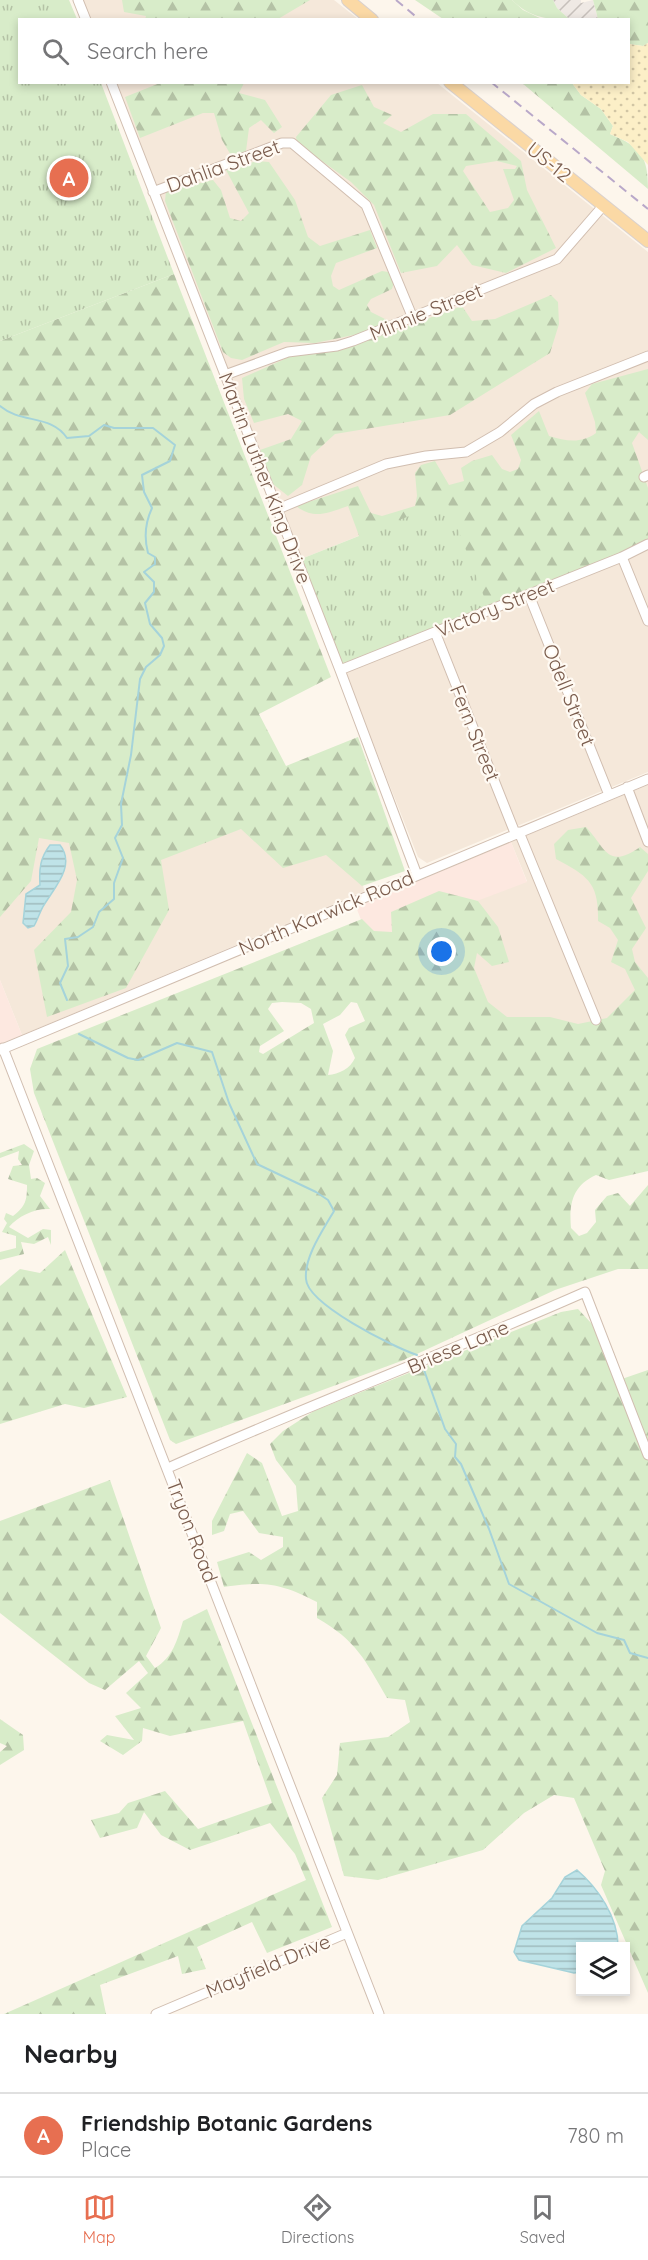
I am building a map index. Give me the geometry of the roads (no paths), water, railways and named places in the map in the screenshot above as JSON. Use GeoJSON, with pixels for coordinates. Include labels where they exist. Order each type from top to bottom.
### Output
{"type":"FeatureCollection","features":[{"type":"Feature","properties":{"kind":"main road"},"geometry":{"type":"LineString","coordinates":[[348,0],[370,18]]}},
{"type":"Feature","properties":{"kind":"main road","name":"US-12"},"geometry":{"type":"LineString","coordinates":[[452,84],[648,241]]}},
{"type":"Feature","properties":{"kind":"street"},"geometry":{"type":"LineString","coordinates":[[78,0],[85,18]]}},
{"type":"Feature","properties":{"kind":"street","name":"Martin Luther King Drive"},"geometry":{"type":"LineString","coordinates":[[112,84],[278,509],[417,875]]}},
{"type":"Feature","properties":{"kind":"street","name":"Dahlia Street"},"geometry":{"type":"LineString","coordinates":[[153,192],[282,143],[292,143],[366,205],[412,316]]}},
{"type":"Feature","properties":{"kind":"street","name":"Minnie Street"},"geometry":{"type":"LineString","coordinates":[[225,375],[288,352],[337,346],[558,259],[603,206]]}},
{"type":"Feature","properties":{"kind":"street"},"geometry":{"type":"LineString","coordinates":[[278,509],[387,464],[426,456],[466,452],[500,432],[534,404],[557,392],[648,356]]}},
{"type":"Feature","properties":{"kind":"street","name":"Victory Street"},"geometry":{"type":"LineString","coordinates":[[340,670],[622,557],[648,544]]}},
{"type":"Feature","properties":{"kind":"street"},"geometry":{"type":"LineString","coordinates":[[622,557],[648,621]]}},
{"type":"Feature","properties":{"kind":"street","name":"Odell Street"},"geometry":{"type":"LineString","coordinates":[[529,595],[609,795]]}},
{"type":"Feature","properties":{"kind":"street","name":"Fern Street"},"geometry":{"type":"LineString","coordinates":[[435,632],[596,1020]]}},
{"type":"Feature","properties":{"kind":"street","name":"North Karwick Road"},"geometry":{"type":"LineString","coordinates":[[2,1049],[648,779]]}},
{"type":"Feature","properties":{"kind":"street"},"geometry":{"type":"LineString","coordinates":[[627,787],[648,842]]}},
{"type":"Feature","properties":{"kind":"street","name":"Tryon Road"},"geometry":{"type":"LineString","coordinates":[[2,1049],[168,1468],[379,2014]]}},
{"type":"Feature","properties":{"kind":"street","name":"Briese Lane"},"geometry":{"type":"LineString","coordinates":[[168,1468],[288,1415],[453,1350],[585,1292],[648,1455]]}},
{"type":"Feature","properties":{"kind":"street","name":"Mayfield Drive"},"geometry":{"type":"LineString","coordinates":[[156,2014],[347,1933]]}},
{"type":"Feature","properties":{"kind":"water"},"geometry":{"type":"Polygon","coordinates":[[[50,845],[60,845],[66,860],[65,868],[34,926],[28,928],[23,923],[26,894],[40,885],[41,864],[50,845]]]}},
{"type":"Feature","properties":{"kind":"water"},"geometry":{"type":"Polygon","coordinates":[[[577,1870],[592,1885],[611,1914],[617,1935],[618,1942],[576,1942],[576,1973],[574,1973],[519,1960],[514,1952],[522,1926],[552,1898],[565,1877],[577,1870]]]}},
{"type":"Feature","properties":{"kind":"waterway"},"geometry":{"type":"LineString","coordinates":[[0,406],[8,412],[53,425],[67,438],[89,436],[104,425],[114,428],[153,428],[175,445],[170,461],[142,475],[144,492],[152,508],[147,525],[147,547],[148,553],[155,557],[155,564],[144,572],[154,582],[154,592],[145,603],[150,624],[162,638],[164,646],[160,655],[146,667],[140,679],[131,755],[121,804],[122,825],[115,838],[123,858],[114,883],[114,899],[99,912],[93,927],[78,937],[65,939],[68,966],[60,983],[67,1000]]}},
{"type":"Feature","properties":{"kind":"waterway"},"geometry":{"type":"LineString","coordinates":[[79,1034],[128,1058],[138,1060],[177,1043],[212,1052],[229,1103],[257,1164],[316,1192],[328,1200],[334,1211],[315,1244],[308,1262],[306,1279],[310,1289],[335,1312],[372,1334],[417,1355]]}},
{"type":"Feature","properties":{"kind":"waterway"},"geometry":{"type":"LineString","coordinates":[[424,1370],[445,1429],[456,1444],[455,1457],[461,1464],[489,1529],[509,1584],[597,1633],[624,1640],[630,1653],[648,1658]]}},
{"type":"Feature","properties":{"kind":"railway"},"geometry":{"type":"LineString","coordinates":[[396,0],[418,18]]}},
{"type":"Feature","properties":{"kind":"railway"},"geometry":{"type":"LineString","coordinates":[[493,84],[648,209]]}},
{"type":"Feature","properties":{"kind":"place","name":"Friendship Botanic Gardens"},"geometry":{"type":"Point","coordinates":[69,178]}}]}
